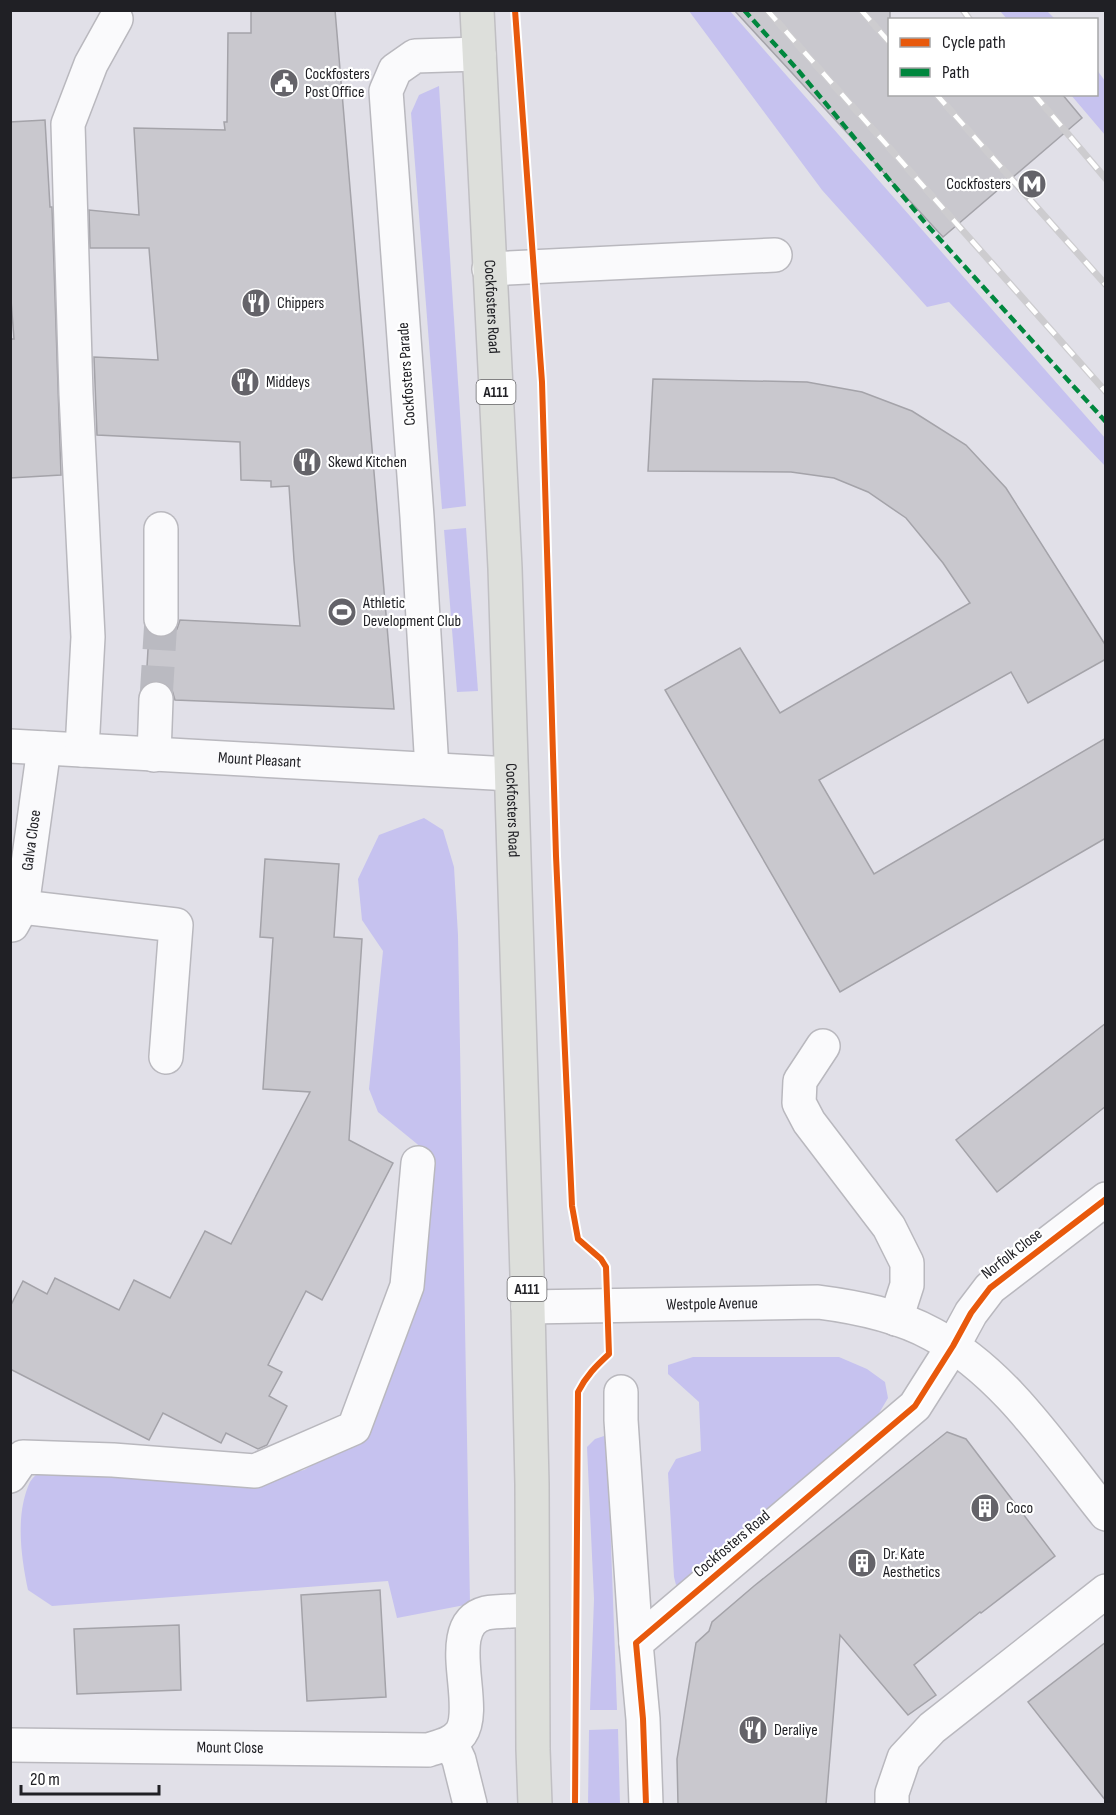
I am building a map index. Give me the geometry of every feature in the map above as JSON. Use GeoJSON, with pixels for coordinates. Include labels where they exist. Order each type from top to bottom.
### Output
{"type":"FeatureCollection","features":[{"type":"Feature","properties":{"kind":"main road","name":"Cockfosters Road"},"geometry":{"type":"LineString","coordinates":[[477,10],[502,510],[511,774],[532,1472],[535,1804]]}},
{"type":"Feature","properties":{"kind":"street"},"geometry":{"type":"LineString","coordinates":[[82,750],[88,637],[75,383],[68,124],[91,64],[116,19]]}},
{"type":"Feature","properties":{"kind":"street","name":"Cockfosters Parade"},"geometry":{"type":"LineString","coordinates":[[432,769],[417,517],[386,91],[395,70],[415,56],[479,54]]}},
{"type":"Feature","properties":{"kind":"street"},"geometry":{"type":"LineString","coordinates":[[489,269],[775,255]]}},
{"type":"Feature","properties":{"kind":"street"},"geometry":{"type":"LineString","coordinates":[[161,529],[161,619]]}},
{"type":"Feature","properties":{"kind":"street"},"geometry":{"type":"LineString","coordinates":[[154,754],[156,699]]}},
{"type":"Feature","properties":{"kind":"street","name":"Mount Pleasant"},"geometry":{"type":"LineString","coordinates":[[10,746],[511,774]]}},
{"type":"Feature","properties":{"kind":"street","name":"Galva Close"},"geometry":{"type":"LineString","coordinates":[[16,917],[44,748]]}},
{"type":"Feature","properties":{"kind":"street"},"geometry":{"type":"LineString","coordinates":[[16,917],[176,925],[166,1057]]}},
{"type":"Feature","properties":{"kind":"street"},"geometry":{"type":"LineString","coordinates":[[823,1046],[800,1081],[799,1103],[809,1122],[889,1227],[907,1263],[907,1285],[896,1319]]}},
{"type":"Feature","properties":{"kind":"street"},"geometry":{"type":"LineString","coordinates":[[10,1476],[22,1457],[113,1460],[255,1471],[354,1428],[407,1286],[418,1163]]}},
{"type":"Feature","properties":{"kind":"street","name":"Norfolk Close"},"geometry":{"type":"LineString","coordinates":[[953,1346],[971,1313],[990,1288],[1106,1199]]}},
{"type":"Feature","properties":{"kind":"street","name":"Westpole Avenue"},"geometry":{"type":"LineString","coordinates":[[528,1307],[818,1302],[859,1307],[896,1319],[931,1333],[953,1346],[996,1380],[1106,1514]]}},
{"type":"Feature","properties":{"kind":"street","name":"Cockfosters Road"},"geometry":{"type":"LineString","coordinates":[[636,1643],[915,1406],[953,1346]]}},
{"type":"Feature","properties":{"kind":"street"},"geometry":{"type":"LineString","coordinates":[[621,1392],[636,1643],[643,1719],[646,1804]]}},
{"type":"Feature","properties":{"kind":"street"},"geometry":{"type":"LineString","coordinates":[[892,1804],[892,1793],[904,1758],[932,1728],[1106,1591]]}},
{"type":"Feature","properties":{"kind":"street"},"geometry":{"type":"LineString","coordinates":[[470,1804],[459,1760],[451,1743],[462,1732],[466,1713],[463,1645],[465,1633],[473,1620],[485,1614],[532,1610]]}},
{"type":"Feature","properties":{"kind":"street","name":"Mount Close"},"geometry":{"type":"LineString","coordinates":[[10,1745],[428,1750],[451,1743]]}},
{"type":"Feature","properties":{"kind":"shaded area"},"geometry":{"type":"Polygon","coordinates":[[[689,11],[730,11],[1105,438],[1105,466],[949,302],[927,307],[822,190],[689,11]]]}},
{"type":"Feature","properties":{"kind":"shaded area"},"geometry":{"type":"Polygon","coordinates":[[[1000,11],[1047,11],[1054,18],[1006,18],[1000,11]]]}},
{"type":"Feature","properties":{"kind":"shaded area"},"geometry":{"type":"Polygon","coordinates":[[[1098,71],[1105,81],[1105,135],[1072,96],[1098,96],[1098,71]]]}},
{"type":"Feature","properties":{"kind":"shaded area"},"geometry":{"type":"Polygon","coordinates":[[[439,86],[466,506],[442,509],[411,113],[419,95],[439,86]]]}},
{"type":"Feature","properties":{"kind":"shaded area"},"geometry":{"type":"Polygon","coordinates":[[[466,528],[478,691],[457,692],[444,530],[466,528]]]}},
{"type":"Feature","properties":{"kind":"shaded area"},"geometry":{"type":"Polygon","coordinates":[[[424,818],[443,830],[454,867],[458,935],[470,1604],[397,1618],[388,1581],[52,1606],[28,1590],[21,1536],[25,1494],[34,1476],[43,1468],[236,1484],[304,1470],[369,1431],[393,1370],[426,1269],[433,1157],[378,1112],[369,1089],[383,951],[362,920],[358,879],[379,835],[424,818]]]}},
{"type":"Feature","properties":{"kind":"shaded area"},"geometry":{"type":"Polygon","coordinates":[[[693,1357],[839,1357],[867,1369],[885,1382],[888,1398],[872,1425],[688,1581],[676,1585],[668,1473],[676,1459],[701,1451],[699,1402],[668,1374],[668,1365],[693,1357]]]}},
{"type":"Feature","properties":{"kind":"shaded area"},"geometry":{"type":"Polygon","coordinates":[[[607,1435],[617,1710],[590,1710],[594,1599],[587,1447],[595,1439],[607,1435]]]}},
{"type":"Feature","properties":{"kind":"shaded area"},"geometry":{"type":"Polygon","coordinates":[[[618,1729],[620,1804],[588,1804],[589,1730],[618,1729]]]}},
{"type":"Feature","properties":{"kind":"building"},"geometry":{"type":"Polygon","coordinates":[[[251,10],[335,10],[394,709],[175,700],[172,690],[165,683],[156,680],[146,684],[149,632],[160,638],[170,635],[177,629],[180,620],[300,626],[289,486],[271,487],[271,481],[241,480],[240,442],[97,435],[94,357],[158,360],[149,248],[90,248],[89,210],[139,215],[134,128],[225,130],[228,33],[251,33],[251,10]]]}},
{"type":"Feature","properties":{"kind":"building"},"geometry":{"type":"Polygon","coordinates":[[[734,10],[890,10],[890,18],[888,18],[888,96],[1064,96],[1082,118],[943,237],[734,10]]]}},
{"type":"Feature","properties":{"kind":"building"},"geometry":{"type":"Polygon","coordinates":[[[45,120],[50,207],[52,207],[61,475],[10,478],[10,339],[14,339],[10,287],[10,122],[45,120]]]}},
{"type":"Feature","properties":{"kind":"building"},"geometry":{"type":"Polygon","coordinates":[[[653,379],[807,382],[862,392],[912,411],[966,445],[1006,488],[1106,646],[1106,659],[1028,703],[1011,672],[819,780],[874,874],[1106,738],[1106,838],[840,992],[665,690],[740,648],[780,713],[970,603],[943,563],[906,518],[868,492],[834,478],[791,472],[648,471],[653,379]]]}},
{"type":"Feature","properties":{"kind":"building"},"geometry":{"type":"Polygon","coordinates":[[[265,859],[339,864],[334,937],[362,939],[349,1140],[393,1163],[322,1300],[306,1291],[268,1365],[282,1372],[269,1396],[287,1406],[267,1445],[258,1449],[226,1433],[221,1443],[163,1413],[149,1440],[10,1369],[10,1307],[23,1281],[47,1294],[55,1278],[119,1310],[134,1280],[170,1298],[205,1231],[231,1244],[310,1092],[263,1089],[273,938],[260,937],[265,859]]]}},
{"type":"Feature","properties":{"kind":"building"},"geometry":{"type":"Polygon","coordinates":[[[1106,1023],[1106,1106],[997,1192],[956,1140],[1106,1023]]]}},
{"type":"Feature","properties":{"kind":"building"},"geometry":{"type":"Polygon","coordinates":[[[947,1432],[966,1439],[1055,1556],[914,1665],[936,1695],[908,1715],[840,1635],[826,1804],[678,1804],[677,1759],[696,1643],[709,1631],[712,1622],[754,1586],[947,1432]]]}},
{"type":"Feature","properties":{"kind":"building"},"geometry":{"type":"Polygon","coordinates":[[[380,1590],[386,1697],[307,1701],[301,1595],[380,1590]]]}},
{"type":"Feature","properties":{"kind":"building"},"geometry":{"type":"Polygon","coordinates":[[[179,1625],[181,1690],[77,1694],[74,1629],[179,1625]]]}},
{"type":"Feature","properties":{"kind":"building"},"geometry":{"type":"Polygon","coordinates":[[[1106,1642],[1106,1801],[1028,1702],[1106,1642]]]}},
{"type":"Feature","properties":{"kind":"tunnel"},"geometry":{"type":"LineString","coordinates":[[156,699],[161,619]]}},
{"type":"Feature","properties":{"kind":"railway"},"geometry":{"type":"LineString","coordinates":[[767,10],[1106,392]]}},
{"type":"Feature","properties":{"kind":"railway"},"geometry":{"type":"LineString","coordinates":[[861,10],[888,41]]}},
{"type":"Feature","properties":{"kind":"railway"},"geometry":{"type":"LineString","coordinates":[[963,10],[969,18]]}},
{"type":"Feature","properties":{"kind":"railway"},"geometry":{"type":"LineString","coordinates":[[938,96],[1106,285]]}},
{"type":"Feature","properties":{"kind":"railway"},"geometry":{"type":"LineString","coordinates":[[1036,96],[1106,179]]}},
{"type":"Feature","properties":{"kind":"marked path"},"geometry":{"type":"LineString","coordinates":[[744,10],[797,69],[927,225],[1106,422]]}},
{"type":"Feature","properties":{"kind":"cycle path"},"geometry":{"type":"LineString","coordinates":[[515,10],[542,382],[556,856],[572,1206],[578,1239],[601,1259],[606,1267],[609,1354],[584,1381],[578,1392],[575,1804]]}},
{"type":"Feature","properties":{"kind":"cycle path"},"geometry":{"type":"LineString","coordinates":[[646,1804],[643,1719],[636,1643],[915,1406],[971,1313],[990,1288],[1106,1199]]}},
{"type":"Feature","properties":{"kind":"place","name":"Cockfosters Post Office"},"geometry":{"type":"Point","coordinates":[284,83]}},
{"type":"Feature","properties":{"kind":"place","name":"Cockfosters"},"geometry":{"type":"Point","coordinates":[1032,184]}},
{"type":"Feature","properties":{"kind":"place","name":"Chippers"},"geometry":{"type":"Point","coordinates":[256,303]}},
{"type":"Feature","properties":{"kind":"place","name":"Middeys"},"geometry":{"type":"Point","coordinates":[245,382]}},
{"type":"Feature","properties":{"kind":"place","name":"Skewd Kitchen"},"geometry":{"type":"Point","coordinates":[307,462]}},
{"type":"Feature","properties":{"kind":"place","name":"Athletic Development Club"},"geometry":{"type":"Point","coordinates":[342,612]}},
{"type":"Feature","properties":{"kind":"place","name":"Coco"},"geometry":{"type":"Point","coordinates":[985,1508]}},
{"type":"Feature","properties":{"kind":"place","name":"Dr. Kate Aesthetics"},"geometry":{"type":"Point","coordinates":[862,1563]}},
{"type":"Feature","properties":{"kind":"place","name":"Deraliye"},"geometry":{"type":"Point","coordinates":[753,1730]}}]}
